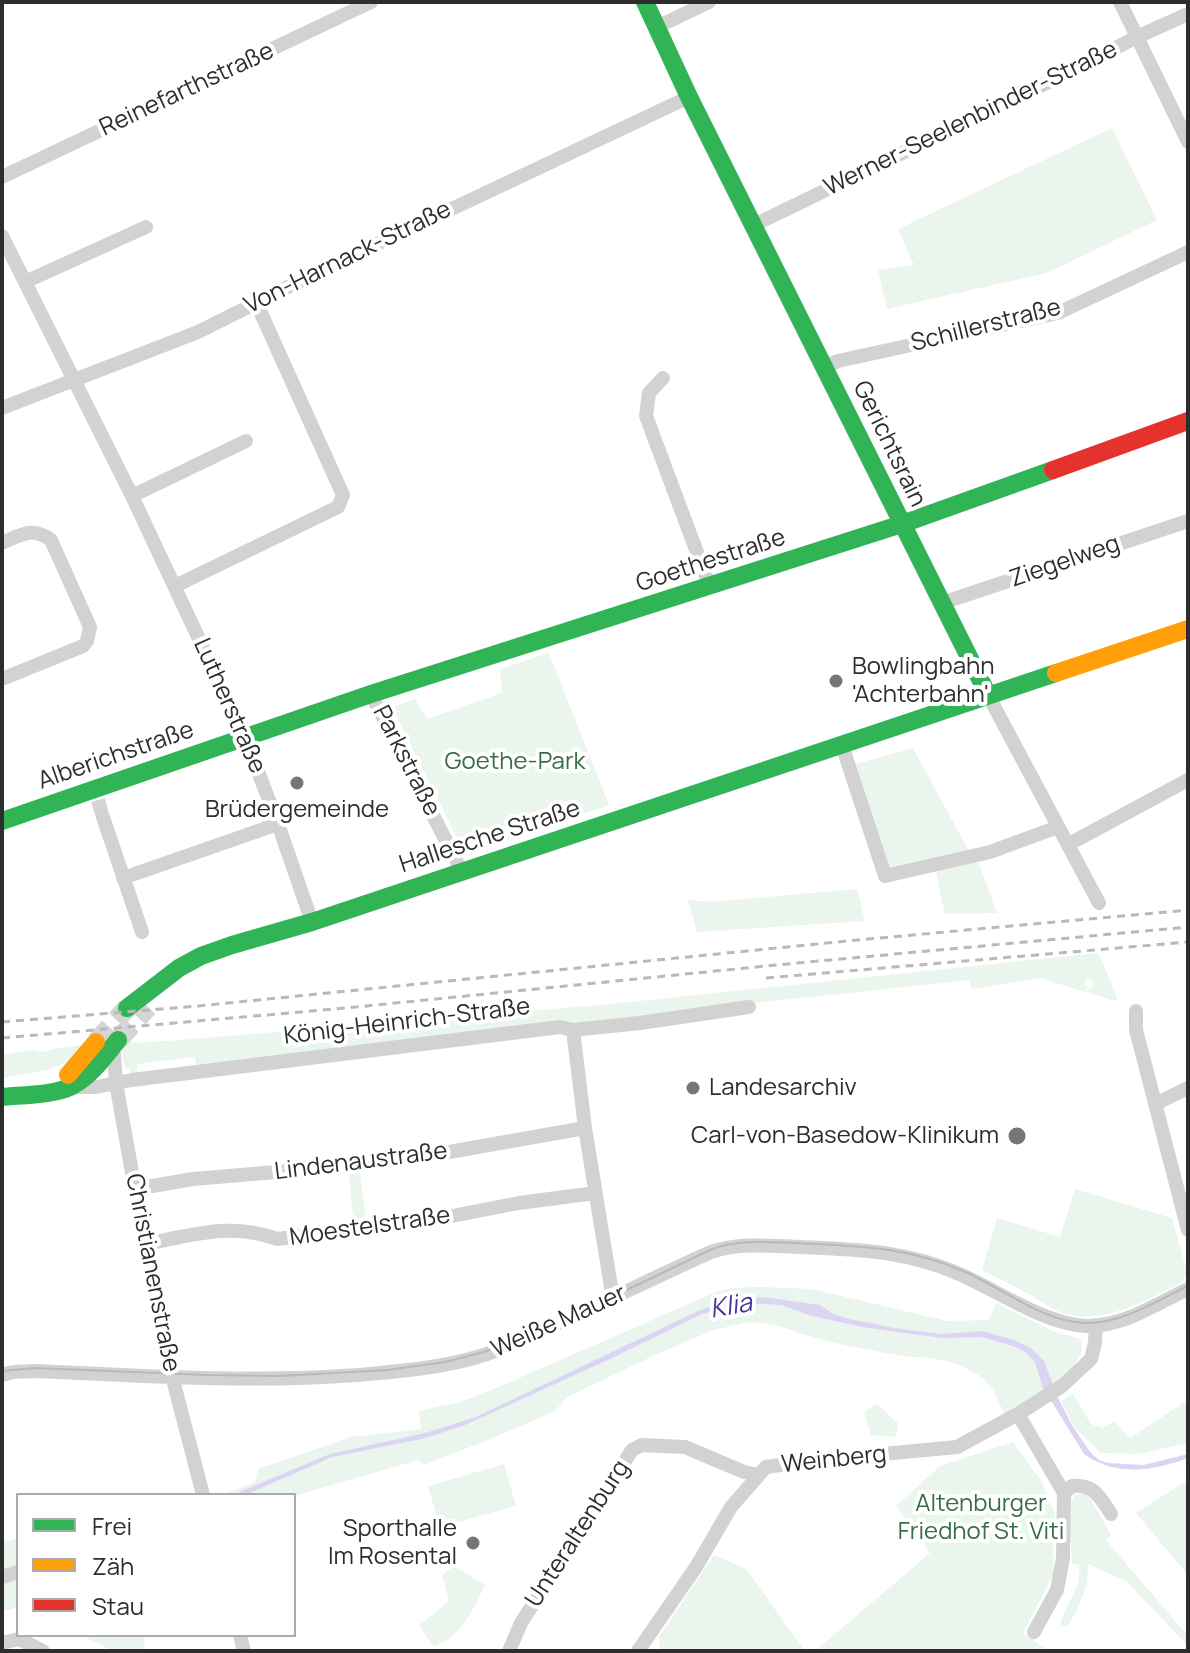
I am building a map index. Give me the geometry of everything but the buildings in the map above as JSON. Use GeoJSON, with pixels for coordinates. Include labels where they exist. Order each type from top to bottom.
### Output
{"type":"FeatureCollection","features":[{"type":"Feature","properties":{"kind":"street","name":"Reinefarthstraße"},"geometry":{"type":"LineString","coordinates":[[2,177],[371,2]]}},
{"type":"Feature","properties":{"kind":"street","name":"Gerichtsrain"},"geometry":{"type":"LineString","coordinates":[[645,2],[689,97],[988,695],[1099,903]]}},
{"type":"Feature","properties":{"kind":"street"},"geometry":{"type":"LineString","coordinates":[[657,27],[709,2]]}},
{"type":"Feature","properties":{"kind":"street"},"geometry":{"type":"LineString","coordinates":[[1120,2],[1188,142]]}},
{"type":"Feature","properties":{"kind":"street","name":"Werner-Seelenbinder-Straße"},"geometry":{"type":"LineString","coordinates":[[754,225],[1188,14]]}},
{"type":"Feature","properties":{"kind":"street","name":"Von-Harnack-Straße"},"geometry":{"type":"LineString","coordinates":[[2,408],[198,332],[689,97]]}},
{"type":"Feature","properties":{"kind":"street"},"geometry":{"type":"LineString","coordinates":[[25,282],[146,227]]}},
{"type":"Feature","properties":{"kind":"street","name":"Lutherstraße"},"geometry":{"type":"LineString","coordinates":[[2,236],[132,496],[245,737],[312,922]]}},
{"type":"Feature","properties":{"kind":"street","name":"Schillerstraße"},"geometry":{"type":"LineString","coordinates":[[824,367],[838,361],[1058,313],[1188,252]]}},
{"type":"Feature","properties":{"kind":"street"},"geometry":{"type":"LineString","coordinates":[[175,586],[338,507],[343,495],[256,302]]}},
{"type":"Feature","properties":{"kind":"street"},"geometry":{"type":"LineString","coordinates":[[663,378],[649,393],[646,416],[710,587]]}},
{"type":"Feature","properties":{"kind":"street","name":"Goethestraße"},"geometry":{"type":"LineString","coordinates":[[245,737],[902,524],[1188,421]]}},
{"type":"Feature","properties":{"kind":"street"},"geometry":{"type":"LineString","coordinates":[[132,496],[246,441]]}},
{"type":"Feature","properties":{"kind":"street","name":"Ziegelweg"},"geometry":{"type":"LineString","coordinates":[[942,603],[1188,521]]}},
{"type":"Feature","properties":{"kind":"street"},"geometry":{"type":"LineString","coordinates":[[2,543],[34,532],[42,533],[51,540],[90,627],[83,646],[2,679]]}},
{"type":"Feature","properties":{"kind":"street","name":"Hallesche Straße"},"geometry":{"type":"LineString","coordinates":[[127,1008],[140,995],[197,959],[1188,629]]}},
{"type":"Feature","properties":{"kind":"street","name":"Parkstraße"},"geometry":{"type":"LineString","coordinates":[[371,694],[462,872]]}},
{"type":"Feature","properties":{"kind":"street","name":"Alberichstraße"},"geometry":{"type":"LineString","coordinates":[[2,821],[96,794],[245,737]]}},
{"type":"Feature","properties":{"kind":"street"},"geometry":{"type":"LineString","coordinates":[[842,745],[885,876],[990,852],[1058,827]]}},
{"type":"Feature","properties":{"kind":"street"},"geometry":{"type":"LineString","coordinates":[[1069,844],[1188,780]]}},
{"type":"Feature","properties":{"kind":"street"},"geometry":{"type":"LineString","coordinates":[[103,817],[142,932]]}},
{"type":"Feature","properties":{"kind":"street"},"geometry":{"type":"LineString","coordinates":[[123,878],[278,824]]}},
{"type":"Feature","properties":{"kind":"street"},"geometry":{"type":"LineString","coordinates":[[148,1007],[158,985]]}},
{"type":"Feature","properties":{"kind":"street","name":"König-Heinrich-Straße"},"geometry":{"type":"LineString","coordinates":[[2,1097],[560,1027],[573,1030],[640,1023],[749,1007]]}},
{"type":"Feature","properties":{"kind":"street"},"geometry":{"type":"LineString","coordinates":[[1136,1011],[1136,1030],[1188,1230]]}},
{"type":"Feature","properties":{"kind":"street"},"geometry":{"type":"LineString","coordinates":[[573,1030],[585,1128],[613,1299]]}},
{"type":"Feature","properties":{"kind":"street"},"geometry":{"type":"LineString","coordinates":[[70,1087],[93,1069],[108,1044]]}},
{"type":"Feature","properties":{"kind":"street"},"geometry":{"type":"LineString","coordinates":[[45,1091],[108,1044]]}},
{"type":"Feature","properties":{"kind":"street","name":"Christianenstraße"},"geometry":{"type":"LineString","coordinates":[[108,1044],[114,1055],[135,1189],[173,1377],[202,1493]]}},
{"type":"Feature","properties":{"kind":"street"},"geometry":{"type":"LineString","coordinates":[[1155,1104],[1188,1088]]}},
{"type":"Feature","properties":{"kind":"street","name":"Lindenaustraße"},"geometry":{"type":"LineString","coordinates":[[135,1189],[193,1179],[417,1157],[585,1128]]}},
{"type":"Feature","properties":{"kind":"street","name":"Moestelstraße"},"geometry":{"type":"LineString","coordinates":[[146,1244],[223,1230],[257,1231],[277,1239],[595,1193]]}},
{"type":"Feature","properties":{"kind":"street","name":"Weiße Mauer"},"geometry":{"type":"LineString","coordinates":[[2,1375],[24,1371],[280,1379],[387,1372],[446,1364],[512,1344],[711,1252],[734,1246],[870,1250],[902,1255],[946,1268],[1059,1321],[1096,1325]]}},
{"type":"Feature","properties":{"kind":"street"},"geometry":{"type":"LineString","coordinates":[[1096,1325],[1123,1319],[1188,1289]]}},
{"type":"Feature","properties":{"kind":"street","name":"Weinberg"},"geometry":{"type":"LineString","coordinates":[[638,1651],[696,1567],[731,1507],[766,1467],[957,1447],[1062,1386],[1091,1359],[1096,1325]]}},
{"type":"Feature","properties":{"kind":"street"},"geometry":{"type":"LineString","coordinates":[[1018,1414],[1064,1493],[1063,1558],[1057,1590],[1034,1632]]}},
{"type":"Feature","properties":{"kind":"street","name":"Unteraltenburg"},"geometry":{"type":"LineString","coordinates":[[509,1651],[521,1623],[632,1450],[642,1445],[685,1447],[744,1472],[759,1475]]}},
{"type":"Feature","properties":{"kind":"street"},"geometry":{"type":"LineString","coordinates":[[1064,1493],[1072,1486],[1089,1487],[1097,1493],[1111,1514]]}},
{"type":"Feature","properties":{"kind":"street"},"geometry":{"type":"LineString","coordinates":[[2,1643],[19,1639],[43,1651]]}},
{"type":"Feature","properties":{"kind":"green space"},"geometry":{"type":"Polygon","coordinates":[[[1112,128],[1157,220],[1047,273],[887,309],[878,270],[914,265],[898,229],[1112,128]]]}},
{"type":"Feature","properties":{"kind":"green space","name":"Goethe-Park"},"geometry":{"type":"Polygon","coordinates":[[[549,653],[609,805],[465,854],[392,707],[415,699],[427,719],[502,693],[500,669],[549,653]]]}},
{"type":"Feature","properties":{"kind":"green space"},"geometry":{"type":"Polygon","coordinates":[[[913,748],[972,857],[885,876],[849,766],[913,748]]]}},
{"type":"Feature","properties":{"kind":"green space"},"geometry":{"type":"Polygon","coordinates":[[[976,862],[997,913],[945,914],[936,872],[976,862]]]}},
{"type":"Feature","properties":{"kind":"green space"},"geometry":{"type":"Polygon","coordinates":[[[857,889],[865,921],[697,932],[688,900],[710,902],[857,889]]]}},
{"type":"Feature","properties":{"kind":"green space"},"geometry":{"type":"Polygon","coordinates":[[[1098,953],[1111,982],[1115,1001],[1086,992],[1094,982],[1087,979],[1085,992],[1040,978],[971,989],[969,980],[586,1025],[196,1065],[195,1057],[137,1064],[137,1073],[130,1073],[125,1068],[123,1056],[124,1043],[601,1005],[1098,953]]]}},
{"type":"Feature","properties":{"kind":"green space"},"geometry":{"type":"Polygon","coordinates":[[[86,1045],[73,1060],[48,1070],[2,1078],[2,1056],[86,1045]]]}},
{"type":"Feature","properties":{"kind":"green space"},"geometry":{"type":"Polygon","coordinates":[[[359,1165],[367,1227],[354,1229],[348,1166],[359,1165]]]}},
{"type":"Feature","properties":{"kind":"green space"},"geometry":{"type":"Polygon","coordinates":[[[1075,1189],[1172,1218],[1188,1275],[1179,1284],[1124,1309],[1096,1316],[1081,1316],[1055,1310],[982,1270],[997,1218],[1060,1237],[1075,1189]]]}},
{"type":"Feature","properties":{"kind":"green space"},"geometry":{"type":"Polygon","coordinates":[[[732,1288],[812,1289],[947,1321],[989,1320],[996,1303],[1053,1331],[1080,1339],[1082,1349],[1068,1372],[1005,1417],[986,1381],[956,1364],[844,1345],[773,1325],[743,1323],[716,1329],[653,1356],[567,1397],[555,1411],[423,1465],[418,1460],[296,1495],[296,1493],[227,1493],[255,1482],[258,1469],[351,1437],[421,1429],[419,1411],[457,1403],[494,1389],[716,1292],[732,1288]]]}},
{"type":"Feature","properties":{"kind":"green space"},"geometry":{"type":"Polygon","coordinates":[[[1073,1394],[1091,1424],[1103,1428],[1114,1421],[1130,1438],[1188,1400],[1188,1443],[1138,1454],[1101,1453],[1074,1427],[1061,1401],[1073,1394]]]}},
{"type":"Feature","properties":{"kind":"green space"},"geometry":{"type":"Polygon","coordinates":[[[877,1404],[898,1423],[896,1437],[871,1435],[864,1412],[877,1404]]]}},
{"type":"Feature","properties":{"kind":"green space","name":"Altenburger Friedhof St. Viti"},"geometry":{"type":"Polygon","coordinates":[[[1013,1442],[1041,1481],[1055,1514],[1052,1528],[1054,1573],[1023,1633],[1049,1651],[815,1651],[930,1553],[896,1506],[940,1466],[1013,1442]]]}},
{"type":"Feature","properties":{"kind":"green space"},"geometry":{"type":"Polygon","coordinates":[[[504,1464],[516,1506],[440,1527],[428,1486],[504,1464]]]}},
{"type":"Feature","properties":{"kind":"green space"},"geometry":{"type":"Polygon","coordinates":[[[1188,1480],[1188,1575],[1136,1513],[1188,1480]]]}},
{"type":"Feature","properties":{"kind":"green space"},"geometry":{"type":"Polygon","coordinates":[[[1085,1494],[1111,1535],[1106,1540],[1188,1636],[1188,1646],[1126,1581],[1088,1564],[1087,1585],[1077,1610],[1068,1626],[1062,1626],[1061,1621],[1079,1581],[1079,1565],[1072,1564],[1069,1506],[1075,1495],[1085,1494]]]}},
{"type":"Feature","properties":{"kind":"green space"},"geometry":{"type":"Polygon","coordinates":[[[16,1538],[16,1608],[2,1612],[2,1542],[16,1538]]]}},
{"type":"Feature","properties":{"kind":"green space"},"geometry":{"type":"Polygon","coordinates":[[[714,1555],[746,1569],[805,1651],[660,1651],[659,1637],[714,1555]]]}},
{"type":"Feature","properties":{"kind":"green space"},"geometry":{"type":"Polygon","coordinates":[[[454,1566],[485,1585],[460,1629],[434,1647],[419,1625],[449,1601],[442,1575],[454,1566]]]}},
{"type":"Feature","properties":{"kind":"green space"},"geometry":{"type":"Polygon","coordinates":[[[85,1637],[145,1637],[144,1651],[113,1651],[85,1637]]]}},
{"type":"Feature","properties":{"kind":"shaded area"},"geometry":{"type":"Polygon","coordinates":[[[763,1297],[820,1305],[833,1314],[849,1319],[900,1329],[942,1334],[982,1331],[1014,1340],[1031,1348],[1044,1361],[1073,1427],[1099,1460],[1144,1465],[1188,1454],[1188,1458],[1135,1470],[1109,1466],[1084,1454],[1042,1386],[1035,1362],[1024,1351],[1013,1346],[982,1337],[942,1338],[862,1327],[808,1315],[782,1305],[765,1304],[727,1306],[700,1315],[465,1425],[426,1438],[332,1457],[250,1493],[237,1493],[330,1454],[425,1433],[476,1417],[700,1310],[728,1301],[763,1297]]]}},
{"type":"Feature","properties":{"kind":"tunnel"},"geometry":{"type":"LineString","coordinates":[[98,800],[103,817]]}},
{"type":"Feature","properties":{"kind":"tunnel"},"geometry":{"type":"LineString","coordinates":[[118,1040],[148,1007]]}},
{"type":"Feature","properties":{"kind":"tunnel"},"geometry":{"type":"LineString","coordinates":[[96,1042],[127,1008]]}},
{"type":"Feature","properties":{"kind":"tram line"},"geometry":{"type":"LineString","coordinates":[[2,1371],[36,1368],[280,1376],[387,1370],[445,1362],[511,1342],[710,1250],[742,1243],[840,1245],[903,1252],[968,1273],[1055,1317],[1085,1323],[1125,1316],[1188,1286]]}},
{"type":"Feature","properties":{"kind":"railway"},"geometry":{"type":"LineString","coordinates":[[2,1022],[198,1006],[1188,910]]}},
{"type":"Feature","properties":{"kind":"railway"},"geometry":{"type":"LineString","coordinates":[[2,1038],[1188,927]]}},
{"type":"Feature","properties":{"kind":"railway"},"geometry":{"type":"LineString","coordinates":[[766,978],[1188,942]]}},
{"type":"Feature","properties":{"kind":"traffic: fast"},"geometry":{"type":"LineString","coordinates":[[645,2],[689,97],[988,695]]}},
{"type":"Feature","properties":{"kind":"traffic: fast"},"geometry":{"type":"LineString","coordinates":[[2,821],[371,694],[902,524],[1053,470]]}},
{"type":"Feature","properties":{"kind":"traffic: fast"},"geometry":{"type":"LineString","coordinates":[[127,1008],[179,968],[201,956],[312,922],[1056,673]]}},
{"type":"Feature","properties":{"kind":"traffic: fast"},"geometry":{"type":"LineString","coordinates":[[2,1097],[48,1093],[72,1086],[91,1071],[118,1040]]}},
{"type":"Feature","properties":{"kind":"traffic: slow"},"geometry":{"type":"LineString","coordinates":[[1056,673],[1188,629]]}},
{"type":"Feature","properties":{"kind":"traffic: slow"},"geometry":{"type":"LineString","coordinates":[[68,1075],[96,1042]]}},
{"type":"Feature","properties":{"kind":"traffic: jam"},"geometry":{"type":"LineString","coordinates":[[1053,470],[1188,421]]}},
{"type":"Feature","properties":{"kind":"place","name":"Bowlingbahn 'Achterbahn'"},"geometry":{"type":"Point","coordinates":[836,681]}},
{"type":"Feature","properties":{"kind":"place","name":"Brüdergemeinde"},"geometry":{"type":"Point","coordinates":[297,783]}},
{"type":"Feature","properties":{"kind":"place","name":"Landesarchiv"},"geometry":{"type":"Point","coordinates":[693,1088]}},
{"type":"Feature","properties":{"kind":"place","name":"Carl-von-Basedow-Klinikum"},"geometry":{"type":"Point","coordinates":[1017,1136]}},
{"type":"Feature","properties":{"kind":"place","name":"Sporthalle Im Rosental"},"geometry":{"type":"Point","coordinates":[473,1543]}},
{"type":"Feature","properties":{"kind":"water label","name":"Klia"},"geometry":{"type":"Point","coordinates":[731,1307]}}]}
